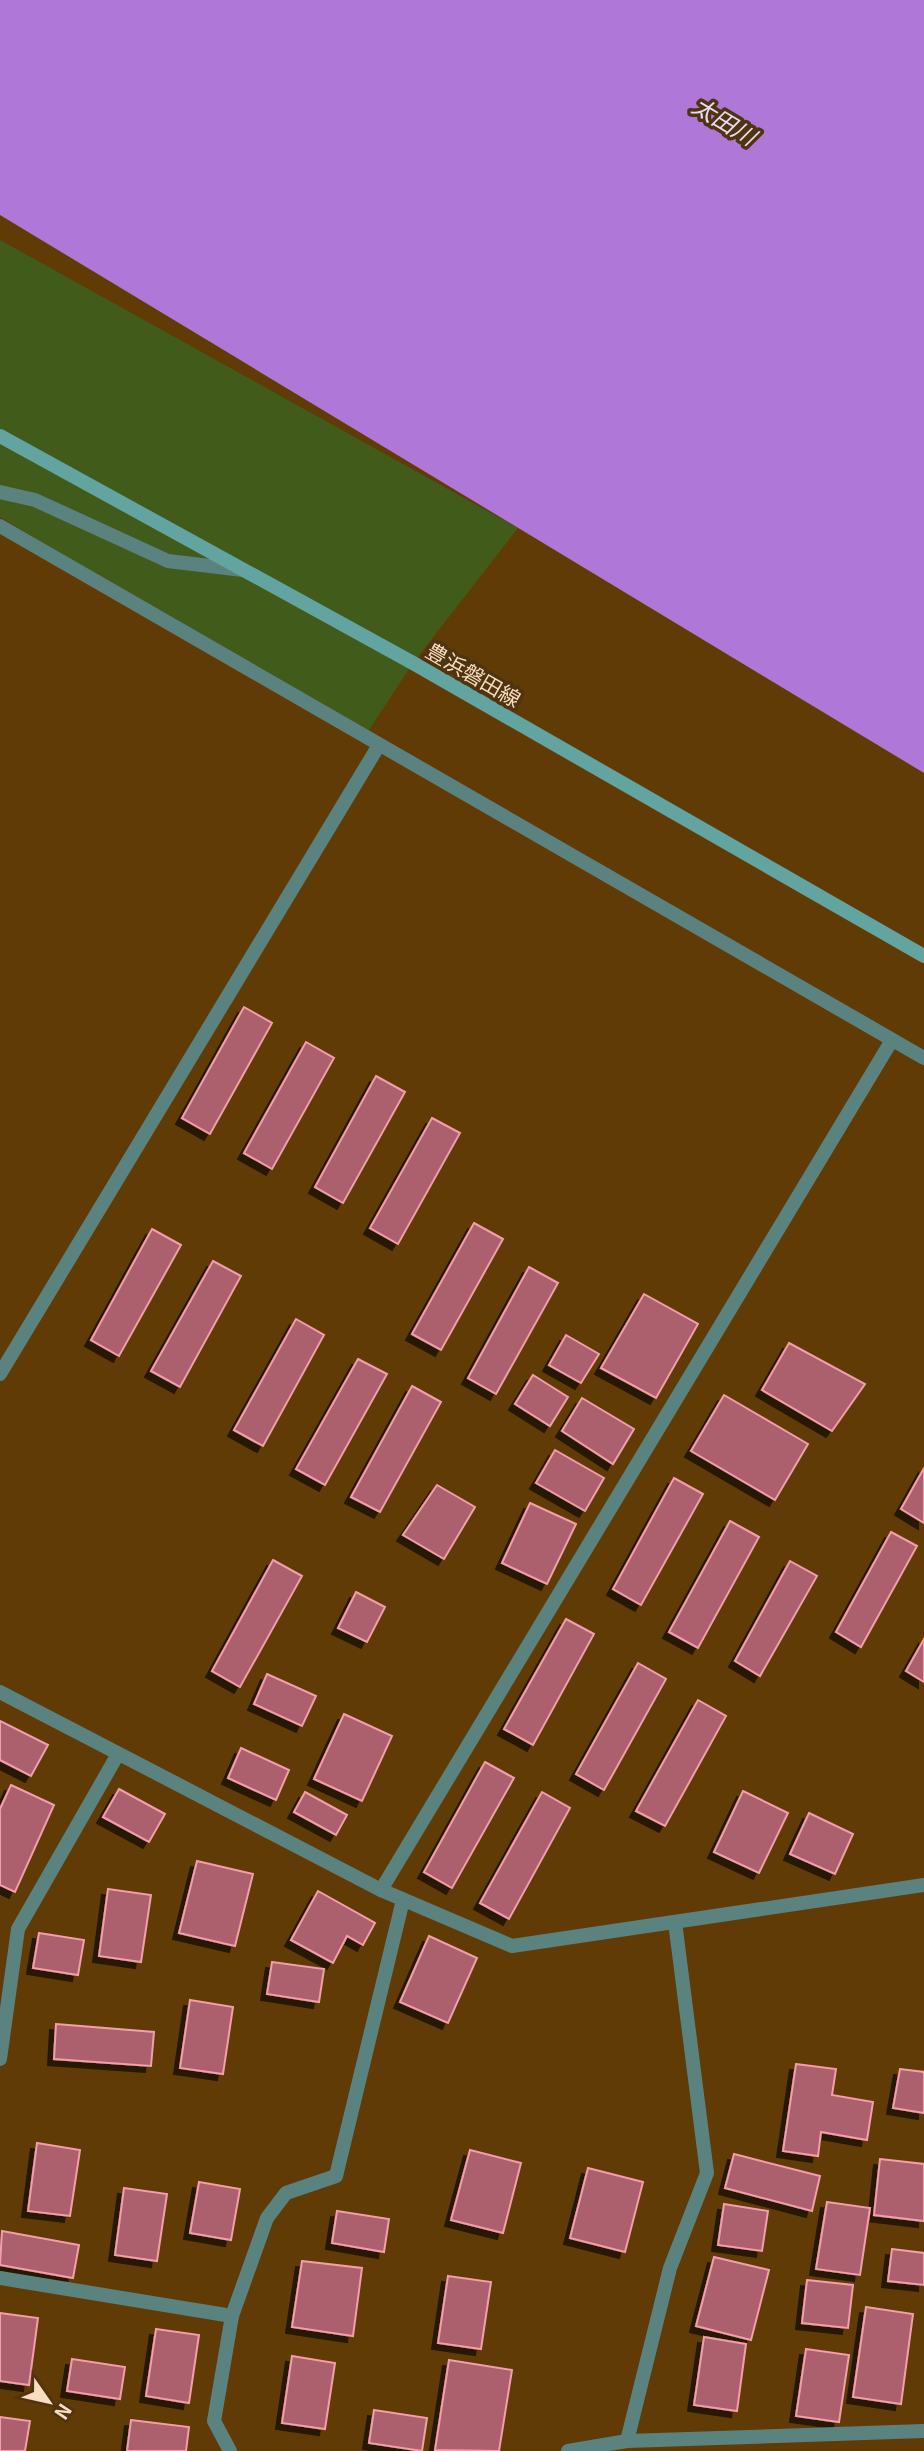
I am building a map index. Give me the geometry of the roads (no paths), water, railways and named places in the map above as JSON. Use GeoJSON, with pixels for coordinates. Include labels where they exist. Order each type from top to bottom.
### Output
{"type":"FeatureCollection","features":[{"type":"Feature","properties":{"kind":"main road","name":"豊浜磐田線"},"geometry":{"type":"LineString","coordinates":[[0,436],[413,663],[924,956]]}},
{"type":"Feature","properties":{"kind":"street"},"geometry":{"type":"LineString","coordinates":[[0,492],[34,500],[168,561],[243,570]]}},
{"type":"Feature","properties":{"kind":"street"},"geometry":{"type":"LineString","coordinates":[[0,526],[924,1058]]}},
{"type":"Feature","properties":{"kind":"street"},"geometry":{"type":"LineString","coordinates":[[0,1374],[379,745]]}},
{"type":"Feature","properties":{"kind":"street"},"geometry":{"type":"LineString","coordinates":[[381,1890],[892,1040]]}},
{"type":"Feature","properties":{"kind":"street"},"geometry":{"type":"LineString","coordinates":[[0,1692],[381,1890],[512,1947],[924,1885]]}},
{"type":"Feature","properties":{"kind":"street"},"geometry":{"type":"LineString","coordinates":[[0,2059],[18,1929],[118,1754]]}},
{"type":"Feature","properties":{"kind":"street"},"geometry":{"type":"LineString","coordinates":[[230,2451],[214,2421],[232,2316],[267,2218],[286,2193],[336,2176],[403,1900]]}},
{"type":"Feature","properties":{"kind":"street"},"geometry":{"type":"LineString","coordinates":[[627,2441],[670,2267],[707,2173],[675,1922]]}},
{"type":"Feature","properties":{"kind":"street"},"geometry":{"type":"LineString","coordinates":[[0,2278],[232,2316]]}},
{"type":"Feature","properties":{"kind":"street"},"geometry":{"type":"LineString","coordinates":[[568,2451],[627,2441],[694,2445],[924,2431]]}},
{"type":"Feature","properties":{"kind":"water","name":"太田川"},"geometry":{"type":"Polygon","coordinates":[[[0,0],[924,0],[924,773],[0,215],[0,0]]]}}]}
